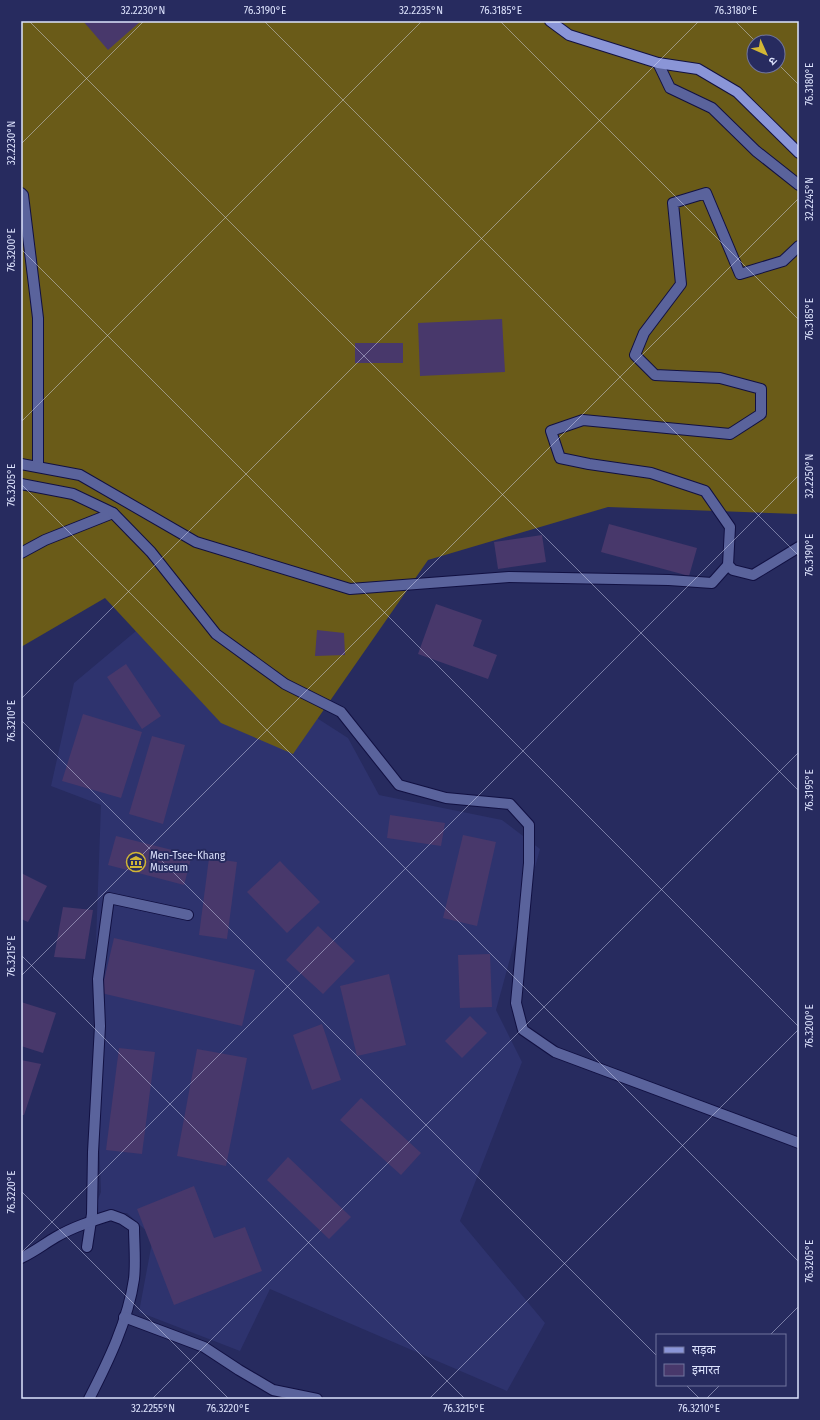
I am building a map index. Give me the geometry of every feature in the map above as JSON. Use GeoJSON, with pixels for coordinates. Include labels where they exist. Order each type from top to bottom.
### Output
{"type":"FeatureCollection","features":[{"type":"Feature","properties":{"kind":"main road"},"geometry":{"type":"LineString","coordinates":[[550,21],[569,35],[658,63],[698,69],[737,92],[799,153]]}},
{"type":"Feature","properties":{"kind":"street"},"geometry":{"type":"LineString","coordinates":[[658,63],[670,88],[712,108],[756,151],[799,185]]}},
{"type":"Feature","properties":{"kind":"street"},"geometry":{"type":"LineString","coordinates":[[21,193],[23,195],[38,318],[38,467]]}},
{"type":"Feature","properties":{"kind":"street"},"geometry":{"type":"LineString","coordinates":[[21,464],[80,475],[196,542],[350,589],[509,577],[669,580],[712,583],[728,565],[730,527],[705,491],[651,473],[589,464],[560,458],[551,430],[583,420],[730,434],[761,414],[761,390],[720,378],[655,375],[635,355],[644,333],[681,284],[673,203],[706,193],[740,274],[783,261],[799,246]]}},
{"type":"Feature","properties":{"kind":"street"},"geometry":{"type":"LineString","coordinates":[[21,484],[73,494],[113,513],[151,552],[216,634],[285,684],[341,712],[399,785],[446,798],[510,804],[529,825],[529,863],[516,1003],[523,1030],[555,1052],[799,1143]]}},
{"type":"Feature","properties":{"kind":"street"},"geometry":{"type":"LineString","coordinates":[[21,553],[45,540],[113,513]]}},
{"type":"Feature","properties":{"kind":"street"},"geometry":{"type":"LineString","coordinates":[[728,565],[733,570],[753,575],[799,547]]}},
{"type":"Feature","properties":{"kind":"street"},"geometry":{"type":"LineString","coordinates":[[87,1247],[91,1221],[100,1026],[98,980],[109,898],[188,915]]}},
{"type":"Feature","properties":{"kind":"street"},"geometry":{"type":"LineString","coordinates":[[21,1258],[57,1237],[91,1221],[111,1215],[134,1226],[134,1278],[129,1302],[107,1364],[89,1399]]}},
{"type":"Feature","properties":{"kind":"street"},"geometry":{"type":"LineString","coordinates":[[124,1317],[204,1347],[273,1390],[317,1399]]}},
{"type":"Feature","properties":{"kind":"shaded area"},"geometry":{"type":"Polygon","coordinates":[[[21,21],[799,21],[799,514],[608,507],[428,560],[293,754],[221,723],[105,598],[21,647],[21,21]]]}},
{"type":"Feature","properties":{"kind":"shaded area"},"geometry":{"type":"Polygon","coordinates":[[[167,605],[248,674],[348,738],[379,795],[502,820],[540,849],[496,1010],[522,1062],[460,1221],[545,1323],[507,1391],[270,1289],[240,1351],[139,1312],[153,1237],[127,1213],[92,1214],[101,1192],[94,997],[101,805],[51,786],[74,683],[167,605]]]}},
{"type":"Feature","properties":{"kind":"building"},"geometry":{"type":"Polygon","coordinates":[[[83,21],[141,21],[108,50],[83,21]]]}},
{"type":"Feature","properties":{"kind":"building"},"geometry":{"type":"Polygon","coordinates":[[[502,319],[505,372],[420,376],[418,323],[502,319]]]}},
{"type":"Feature","properties":{"kind":"building"},"geometry":{"type":"Polygon","coordinates":[[[355,343],[403,343],[403,363],[355,363],[355,343]]]}},
{"type":"Feature","properties":{"kind":"building"},"geometry":{"type":"Polygon","coordinates":[[[609,524],[697,548],[689,576],[601,552],[609,524]]]}},
{"type":"Feature","properties":{"kind":"building"},"geometry":{"type":"Polygon","coordinates":[[[542,535],[546,562],[498,569],[494,542],[542,535]]]}},
{"type":"Feature","properties":{"kind":"building"},"geometry":{"type":"Polygon","coordinates":[[[436,604],[482,620],[473,646],[497,655],[488,679],[418,654],[436,604]]]}},
{"type":"Feature","properties":{"kind":"building"},"geometry":{"type":"Polygon","coordinates":[[[317,630],[344,633],[345,655],[315,656],[317,630]]]}},
{"type":"Feature","properties":{"kind":"building"},"geometry":{"type":"Polygon","coordinates":[[[126,664],[161,716],[142,729],[107,677],[126,664]]]}},
{"type":"Feature","properties":{"kind":"building"},"geometry":{"type":"Polygon","coordinates":[[[83,714],[142,732],[121,798],[62,781],[83,714]]]}},
{"type":"Feature","properties":{"kind":"building"},"geometry":{"type":"Polygon","coordinates":[[[152,736],[185,745],[163,824],[129,814],[152,736]]]}},
{"type":"Feature","properties":{"kind":"building"},"geometry":{"type":"Polygon","coordinates":[[[390,815],[445,823],[441,846],[387,838],[390,815]]]}},
{"type":"Feature","properties":{"kind":"building"},"geometry":{"type":"Polygon","coordinates":[[[463,835],[496,842],[477,926],[443,918],[463,835]]]}},
{"type":"Feature","properties":{"kind":"building"},"geometry":{"type":"Polygon","coordinates":[[[116,836],[192,855],[184,885],[108,865],[116,836]]]}},
{"type":"Feature","properties":{"kind":"building"},"geometry":{"type":"Polygon","coordinates":[[[209,858],[237,862],[227,939],[199,935],[209,858]]]}},
{"type":"Feature","properties":{"kind":"building"},"geometry":{"type":"Polygon","coordinates":[[[280,861],[320,902],[287,933],[247,892],[280,861]]]}},
{"type":"Feature","properties":{"kind":"building"},"geometry":{"type":"Polygon","coordinates":[[[21,873],[47,886],[28,922],[21,919],[21,873]]]}},
{"type":"Feature","properties":{"kind":"building"},"geometry":{"type":"Polygon","coordinates":[[[63,907],[93,910],[85,959],[54,957],[63,907]]]}},
{"type":"Feature","properties":{"kind":"building"},"geometry":{"type":"Polygon","coordinates":[[[318,926],[355,961],[323,994],[286,960],[318,926]]]}},
{"type":"Feature","properties":{"kind":"building"},"geometry":{"type":"Polygon","coordinates":[[[114,938],[255,970],[242,1026],[101,993],[114,938]]]}},
{"type":"Feature","properties":{"kind":"building"},"geometry":{"type":"Polygon","coordinates":[[[490,954],[492,1007],[460,1008],[458,955],[490,954]]]}},
{"type":"Feature","properties":{"kind":"building"},"geometry":{"type":"Polygon","coordinates":[[[389,974],[406,1045],[357,1056],[340,986],[389,974]]]}},
{"type":"Feature","properties":{"kind":"building"},"geometry":{"type":"Polygon","coordinates":[[[21,1002],[56,1013],[43,1053],[21,1046],[21,1002]]]}},
{"type":"Feature","properties":{"kind":"building"},"geometry":{"type":"Polygon","coordinates":[[[470,1016],[487,1033],[462,1058],[445,1041],[470,1016]]]}},
{"type":"Feature","properties":{"kind":"building"},"geometry":{"type":"Polygon","coordinates":[[[322,1024],[341,1080],[312,1090],[293,1035],[322,1024]]]}},
{"type":"Feature","properties":{"kind":"building"},"geometry":{"type":"Polygon","coordinates":[[[119,1048],[155,1052],[142,1154],[106,1150],[119,1048]]]}},
{"type":"Feature","properties":{"kind":"building"},"geometry":{"type":"Polygon","coordinates":[[[197,1049],[247,1058],[226,1166],[177,1156],[197,1049]]]}},
{"type":"Feature","properties":{"kind":"building"},"geometry":{"type":"Polygon","coordinates":[[[21,1060],[41,1064],[24,1115],[21,1115],[21,1060]]]}},
{"type":"Feature","properties":{"kind":"building"},"geometry":{"type":"Polygon","coordinates":[[[361,1098],[421,1153],[401,1175],[340,1120],[361,1098]]]}},
{"type":"Feature","properties":{"kind":"building"},"geometry":{"type":"Polygon","coordinates":[[[288,1157],[351,1217],[329,1239],[267,1180],[288,1157]]]}},
{"type":"Feature","properties":{"kind":"building"},"geometry":{"type":"Polygon","coordinates":[[[194,1186],[214,1238],[245,1227],[262,1271],[174,1305],[137,1209],[194,1186]]]}},
{"type":"Feature","properties":{"kind":"place","name":"Men-Tsee-Khang Museum"},"geometry":{"type":"Point","coordinates":[136,862]}}]}
